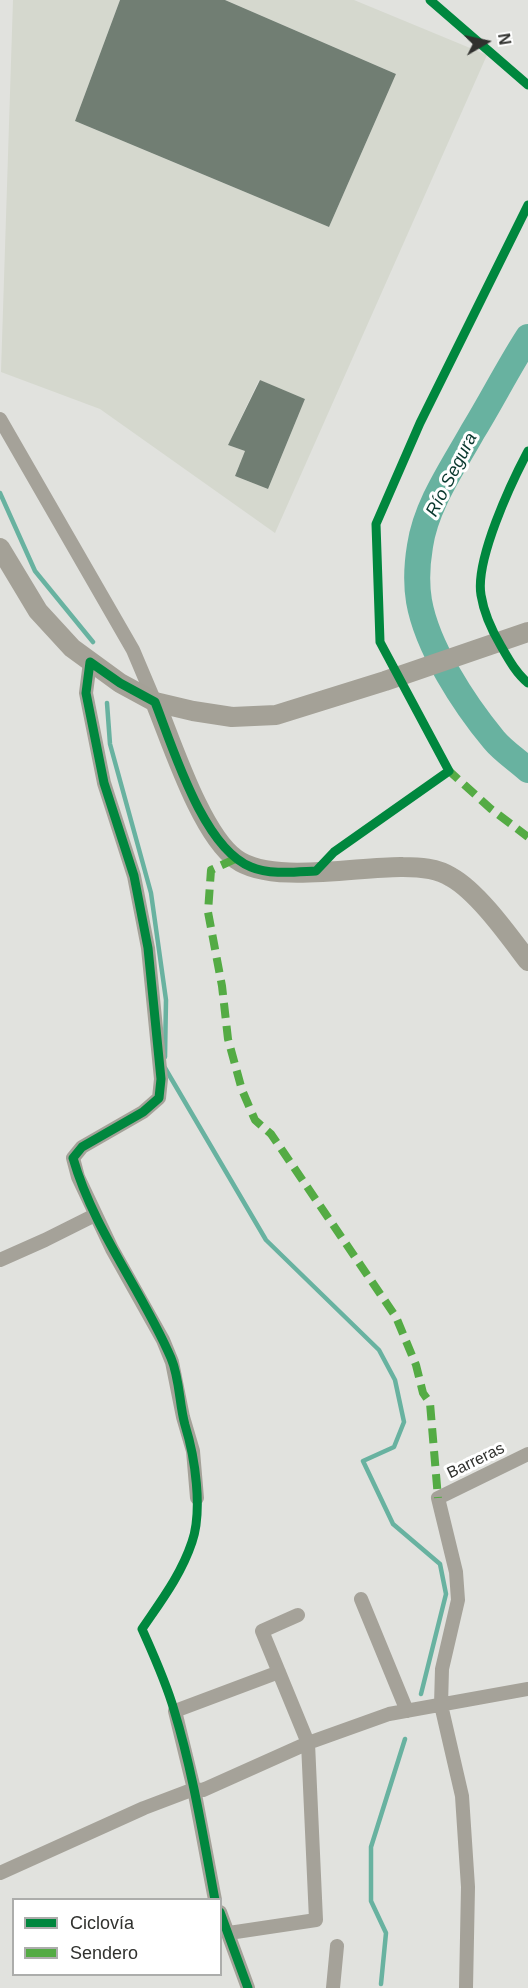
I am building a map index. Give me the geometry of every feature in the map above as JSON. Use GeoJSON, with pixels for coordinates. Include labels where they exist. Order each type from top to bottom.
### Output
{"type":"FeatureCollection","features":[{"type":"Feature","properties":{"kind":"main road"},"geometry":{"type":"LineString","coordinates":[[0,548],[38,611],[60,637],[120,683],[155,702],[193,711],[232,717],[276,715],[385,681],[528,632]]}},
{"type":"Feature","properties":{"kind":"main road"},"geometry":{"type":"LineString","coordinates":[[155,702],[188,784],[208,825],[235,859],[252,868],[276,872],[388,867],[417,867],[435,870],[451,876],[465,887],[528,961]]}},
{"type":"Feature","properties":{"kind":"street"},"geometry":{"type":"LineString","coordinates":[[0,419],[133,650],[155,702]]}},
{"type":"Feature","properties":{"kind":"street"},"geometry":{"type":"LineString","coordinates":[[90,662],[86,693],[104,783],[134,876],[148,948],[161,1079],[159,1098],[143,1112],[82,1147],[73,1158],[78,1177],[95,1215],[172,1362],[183,1417],[193,1451],[197,1498]]}},
{"type":"Feature","properties":{"kind":"street"},"geometry":{"type":"LineString","coordinates":[[0,1260],[95,1215]]}},
{"type":"Feature","properties":{"kind":"street","name":"Barreras"},"geometry":{"type":"LineString","coordinates":[[441,1705],[442,1669],[458,1600],[456,1572],[438,1498],[528,1454]]}},
{"type":"Feature","properties":{"kind":"street"},"geometry":{"type":"LineString","coordinates":[[361,1599],[407,1711]]}},
{"type":"Feature","properties":{"kind":"street"},"geometry":{"type":"LineString","coordinates":[[230,1933],[316,1920],[308,1743],[262,1631],[298,1615]]}},
{"type":"Feature","properties":{"kind":"street"},"geometry":{"type":"LineString","coordinates":[[215,1898],[194,1789],[175,1711],[279,1672]]}},
{"type":"Feature","properties":{"kind":"street"},"geometry":{"type":"LineString","coordinates":[[0,1873],[144,1808],[194,1789],[203,1790],[308,1743],[389,1714],[528,1689]]}},
{"type":"Feature","properties":{"kind":"street"},"geometry":{"type":"LineString","coordinates":[[441,1705],[462,1796],[468,1887],[466,1988]]}},
{"type":"Feature","properties":{"kind":"street"},"geometry":{"type":"LineString","coordinates":[[222,1916],[230,1933],[248,1988]]}},
{"type":"Feature","properties":{"kind":"street"},"geometry":{"type":"LineString","coordinates":[[333,1988],[337,1946]]}},
{"type":"Feature","properties":{"kind":"shaded area"},"geometry":{"type":"Polygon","coordinates":[[[13,0],[120,0],[75,121],[329,227],[396,74],[225,0],[354,0],[487,55],[275,533],[100,409],[1,372],[13,0]],[[259,380],[228,445],[245,451],[235,476],[268,489],[305,399],[259,380]]]}},
{"type":"Feature","properties":{"kind":"building"},"geometry":{"type":"Polygon","coordinates":[[[120,0],[225,0],[396,74],[329,227],[75,121],[120,0]]]}},
{"type":"Feature","properties":{"kind":"building"},"geometry":{"type":"Polygon","coordinates":[[[260,380],[305,399],[268,489],[235,476],[245,451],[228,445],[260,380]]]}},
{"type":"Feature","properties":{"kind":"waterway","name":"Río Segura"},"geometry":{"type":"LineString","coordinates":[[528,337],[434,501],[423,531],[417,580],[423,619],[448,674],[494,740],[528,770]]}},
{"type":"Feature","properties":{"kind":"waterway"},"geometry":{"type":"LineString","coordinates":[[0,493],[35,571],[93,642]]}},
{"type":"Feature","properties":{"kind":"waterway"},"geometry":{"type":"LineString","coordinates":[[107,703],[110,744],[151,893],[166,1000],[165,1057]]}},
{"type":"Feature","properties":{"kind":"waterway"},"geometry":{"type":"LineString","coordinates":[[165,1068],[266,1240],[379,1350],[395,1380],[404,1422],[394,1447],[363,1461],[393,1524],[440,1564],[446,1594],[421,1694]]}},
{"type":"Feature","properties":{"kind":"waterway"},"geometry":{"type":"LineString","coordinates":[[381,1984],[386,1933],[371,1901],[371,1847],[405,1739]]}},
{"type":"Feature","properties":{"kind":"marked path"},"geometry":{"type":"LineString","coordinates":[[447,769],[491,809],[528,837]]}},
{"type":"Feature","properties":{"kind":"marked path"},"geometry":{"type":"LineString","coordinates":[[235,859],[211,870],[208,912],[222,986],[228,1039],[242,1090],[255,1120],[271,1134],[396,1317],[416,1365],[423,1393],[430,1403],[438,1498]]}},
{"type":"Feature","properties":{"kind":"cycle path"},"geometry":{"type":"LineString","coordinates":[[430,0],[528,85]]}},
{"type":"Feature","properties":{"kind":"cycle path"},"geometry":{"type":"LineString","coordinates":[[215,1898],[181,1733],[160,1669],[142,1629],[176,1577],[192,1542],[197,1515],[192,1452],[171,1358],[93,1210],[73,1158],[82,1147],[143,1112],[159,1098],[161,1079],[148,948],[134,876],[104,783],[86,693],[90,662],[120,683],[155,702],[181,769],[204,819],[218,840],[234,856],[258,870],[316,871],[334,852],[449,771],[380,642],[376,524],[420,423],[528,205]]}},
{"type":"Feature","properties":{"kind":"cycle path"},"geometry":{"type":"LineString","coordinates":[[528,451],[496,522],[483,562],[481,580],[482,602],[491,627],[513,666],[528,683]]}},
{"type":"Feature","properties":{"kind":"cycle path"},"geometry":{"type":"LineString","coordinates":[[222,1917],[248,1988]]}}]}
